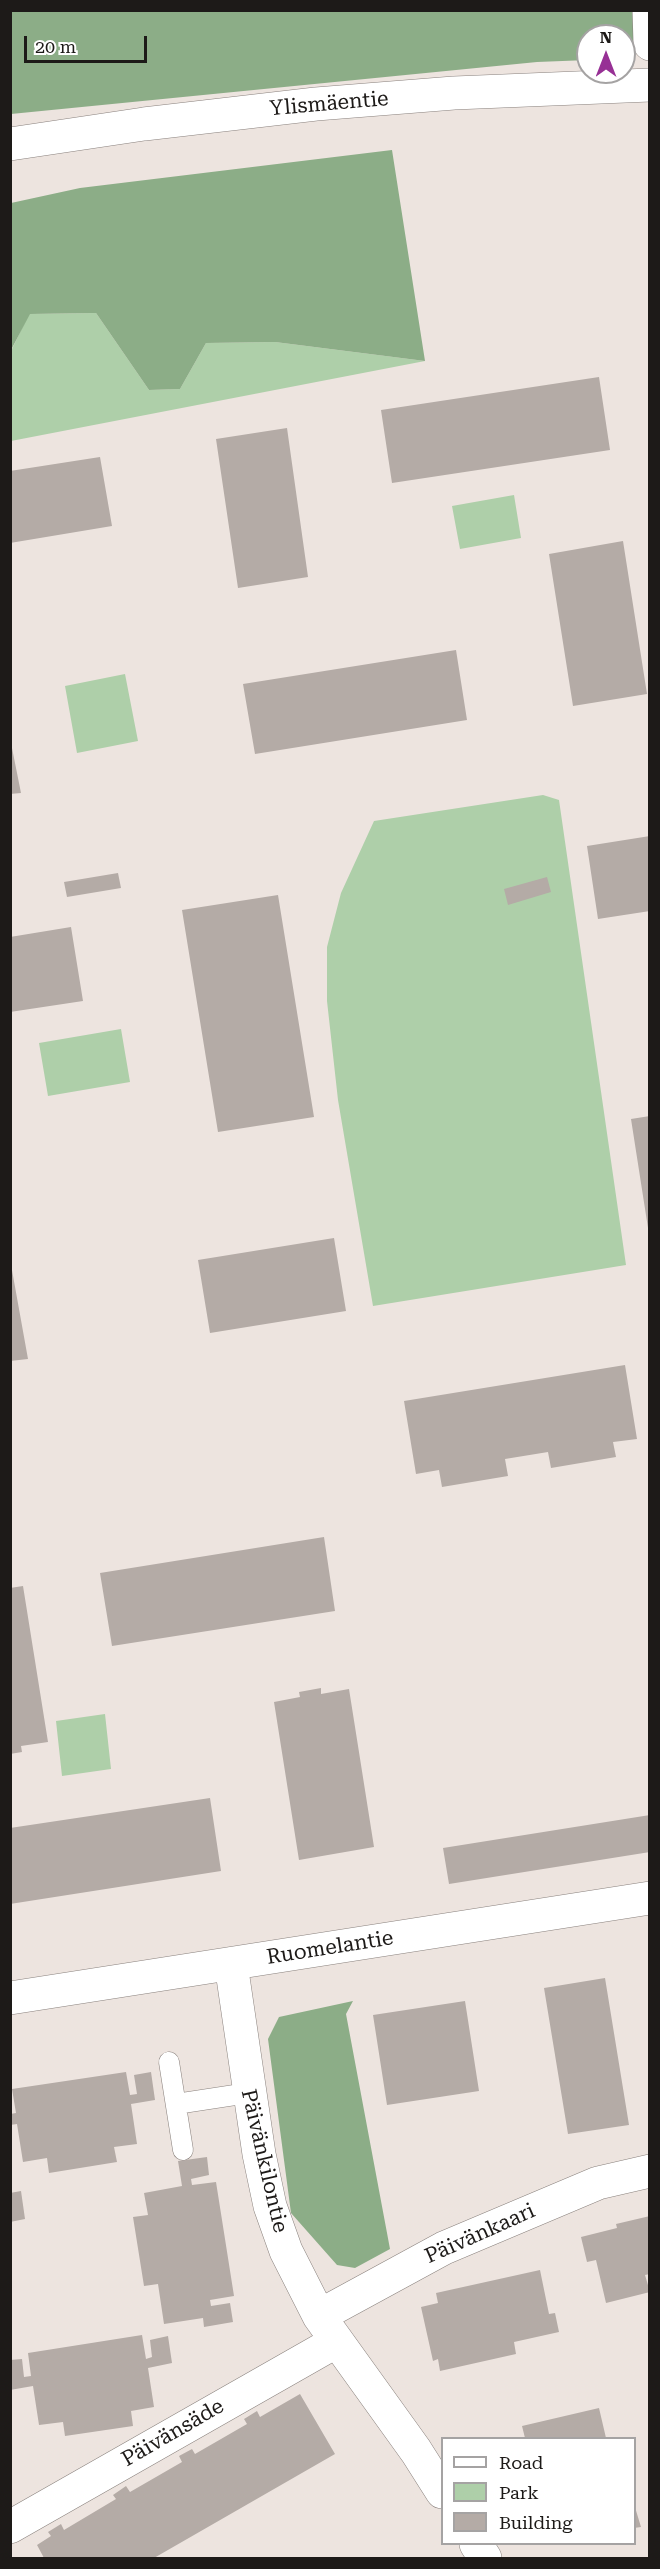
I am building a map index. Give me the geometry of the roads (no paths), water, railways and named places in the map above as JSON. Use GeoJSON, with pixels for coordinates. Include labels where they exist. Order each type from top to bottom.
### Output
{"type":"FeatureCollection","features":[{"type":"Feature","properties":{"kind":"street"},"geometry":{"type":"LineString","coordinates":[[649,10],[650,44]]}},
{"type":"Feature","properties":{"kind":"street","name":"Ylismäentie"},"geometry":{"type":"LineString","coordinates":[[10,144],[144,124],[316,104],[454,93],[650,85]]}},
{"type":"Feature","properties":{"kind":"street","name":"Ruomelantie"},"geometry":{"type":"LineString","coordinates":[[10,1998],[650,1898]]}},
{"type":"Feature","properties":{"kind":"street","name":"Päivänkilontie"},"geometry":{"type":"LineString","coordinates":[[231,1964],[248,2093],[270,2206],[286,2251],[328,2328],[416,2451],[441,2490]]}},
{"type":"Feature","properties":{"kind":"street","name":"Päivänkaari"},"geometry":{"type":"LineString","coordinates":[[328,2328],[444,2248],[598,2183],[650,2171]]}},
{"type":"Feature","properties":{"kind":"street","name":"Päivänsäde"},"geometry":{"type":"LineString","coordinates":[[10,2527],[328,2328]]}},
{"type":"Feature","properties":{"kind":"street"},"geometry":{"type":"LineString","coordinates":[[477,2545],[485,2559]]}},
{"type":"Feature","properties":{"kind":"lane"},"geometry":{"type":"LineString","coordinates":[[169,2062],[183,2150]]}},
{"type":"Feature","properties":{"kind":"lane"},"geometry":{"type":"LineString","coordinates":[[176,2104],[248,2093]]}}]}
